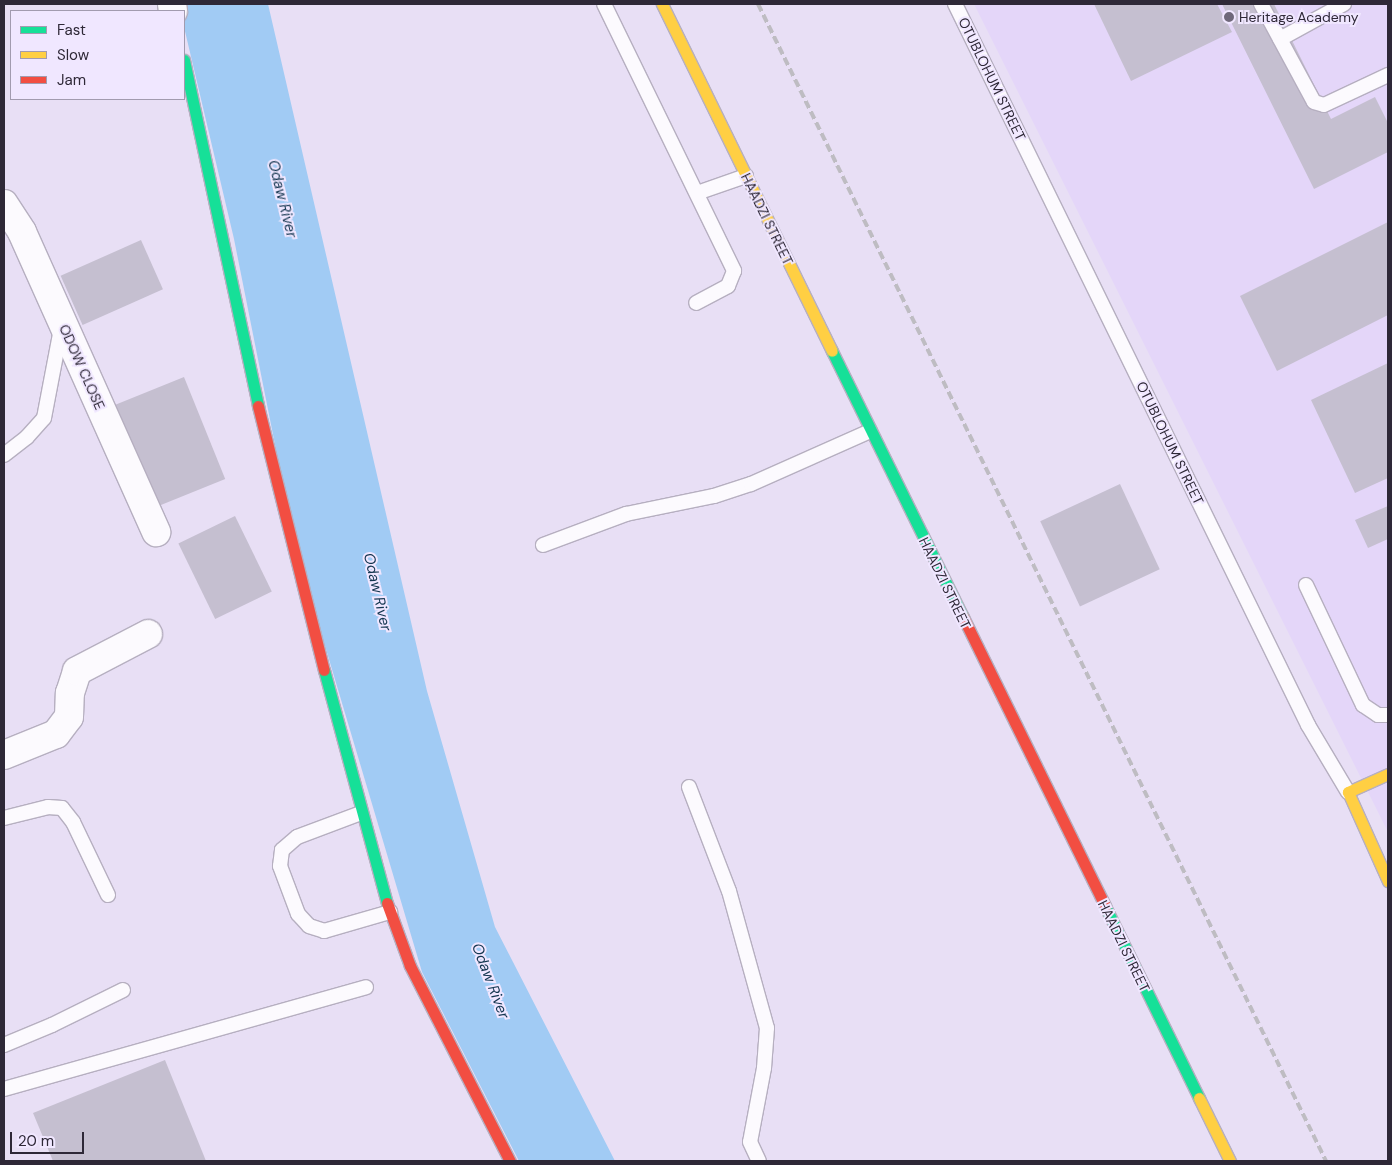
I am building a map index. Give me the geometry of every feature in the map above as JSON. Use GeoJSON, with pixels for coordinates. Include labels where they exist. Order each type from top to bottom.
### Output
{"type":"FeatureCollection","features":[{"type":"Feature","properties":{"kind":"street","name":"HAADZI STREET"},"geometry":{"type":"LineString","coordinates":[[662,4],[1230,1161]]}},
{"type":"Feature","properties":{"kind":"street"},"geometry":{"type":"LineString","coordinates":[[185,65],[271,466],[361,813],[390,912],[410,966],[510,1161]]}},
{"type":"Feature","properties":{"kind":"street","name":"ODOW CLOSE"},"geometry":{"type":"LineString","coordinates":[[4,204],[22,232],[156,532]]}},
{"type":"Feature","properties":{"kind":"street"},"geometry":{"type":"LineString","coordinates":[[4,755],[56,734],[69,717],[70,693],[77,671],[148,634]]}},
{"type":"Feature","properties":{"kind":"street"},"geometry":{"type":"LineString","coordinates":[[1348,792],[1388,774]]}},
{"type":"Feature","properties":{"kind":"street","name":"OTUBLOHUM STREET"},"geometry":{"type":"LineString","coordinates":[[1348,792],[1388,881]]}},
{"type":"Feature","properties":{"kind":"lane"},"geometry":{"type":"LineString","coordinates":[[604,4],[734,271],[728,286],[696,303]]}},
{"type":"Feature","properties":{"kind":"lane","name":"OTUBLOHUM STREET"},"geometry":{"type":"LineString","coordinates":[[956,4],[1308,725],[1348,792]]}},
{"type":"Feature","properties":{"kind":"lane"},"geometry":{"type":"LineString","coordinates":[[1261,4],[1314,102],[1324,105],[1388,75]]}},
{"type":"Feature","properties":{"kind":"lane"},"geometry":{"type":"LineString","coordinates":[[1280,39],[1344,4]]}},
{"type":"Feature","properties":{"kind":"lane"},"geometry":{"type":"LineString","coordinates":[[697,193],[746,176]]}},
{"type":"Feature","properties":{"kind":"lane"},"geometry":{"type":"LineString","coordinates":[[4,455],[27,437],[44,418],[62,323]]}},
{"type":"Feature","properties":{"kind":"lane"},"geometry":{"type":"LineString","coordinates":[[543,545],[626,514],[714,496],[751,484],[870,431]]}},
{"type":"Feature","properties":{"kind":"lane"},"geometry":{"type":"LineString","coordinates":[[1306,585],[1363,705],[1378,715],[1388,715]]}},
{"type":"Feature","properties":{"kind":"lane"},"geometry":{"type":"LineString","coordinates":[[689,787],[728,891],[767,1028],[764,1068],[750,1142],[759,1161]]}},
{"type":"Feature","properties":{"kind":"lane"},"geometry":{"type":"LineString","coordinates":[[4,818],[48,807],[62,808],[73,822],[108,895]]}},
{"type":"Feature","properties":{"kind":"lane"},"geometry":{"type":"LineString","coordinates":[[361,813],[296,837],[282,850],[280,866],[298,914],[309,926],[324,931],[390,912]]}},
{"type":"Feature","properties":{"kind":"lane"},"geometry":{"type":"LineString","coordinates":[[4,1089],[366,986]]}},
{"type":"Feature","properties":{"kind":"lane"},"geometry":{"type":"LineString","coordinates":[[4,1045],[52,1026],[123,990]]}},
{"type":"Feature","properties":{"kind":"shaded area"},"geometry":{"type":"Polygon","coordinates":[[[974,4],[1388,4],[1388,832],[974,4]]]}},
{"type":"Feature","properties":{"kind":"water","name":"Odaw River"},"geometry":{"type":"Polygon","coordinates":[[[178,4],[268,4],[427,691],[495,927],[615,1161],[519,1161],[422,972],[295,545],[234,239],[185,31],[185,10],[178,4]]]}},
{"type":"Feature","properties":{"kind":"building"},"geometry":{"type":"Polygon","coordinates":[[[1094,4],[1217,4],[1232,32],[1131,81],[1094,4]]]}},
{"type":"Feature","properties":{"kind":"building"},"geometry":{"type":"Polygon","coordinates":[[[1222,4],[1274,4],[1331,119],[1375,97],[1388,123],[1388,152],[1314,189],[1222,4]]]}},
{"type":"Feature","properties":{"kind":"building"},"geometry":{"type":"Polygon","coordinates":[[[1388,222],[1388,315],[1277,371],[1240,296],[1388,222]]]}},
{"type":"Feature","properties":{"kind":"building"},"geometry":{"type":"Polygon","coordinates":[[[141,240],[163,289],[83,325],[61,276],[141,240]]]}},
{"type":"Feature","properties":{"kind":"building"},"geometry":{"type":"Polygon","coordinates":[[[1388,363],[1388,478],[1355,493],[1311,400],[1388,363]]]}},
{"type":"Feature","properties":{"kind":"building"},"geometry":{"type":"Polygon","coordinates":[[[184,377],[225,479],[155,507],[114,405],[184,377]]]}},
{"type":"Feature","properties":{"kind":"building"},"geometry":{"type":"Polygon","coordinates":[[[1120,484],[1160,569],[1080,606],[1040,521],[1120,484]]]}},
{"type":"Feature","properties":{"kind":"building"},"geometry":{"type":"Polygon","coordinates":[[[1388,506],[1388,539],[1368,548],[1355,520],[1388,506]]]}},
{"type":"Feature","properties":{"kind":"building"},"geometry":{"type":"Polygon","coordinates":[[[235,516],[272,591],[215,619],[178,544],[235,516]]]}},
{"type":"Feature","properties":{"kind":"building"},"geometry":{"type":"Polygon","coordinates":[[[165,1060],[206,1161],[53,1161],[33,1113],[165,1060]]]}},
{"type":"Feature","properties":{"kind":"railway"},"geometry":{"type":"LineString","coordinates":[[758,4],[1326,1161]]}},
{"type":"Feature","properties":{"kind":"traffic: fast"},"geometry":{"type":"LineString","coordinates":[[185,65],[258,406]]}},
{"type":"Feature","properties":{"kind":"traffic: fast"},"geometry":{"type":"LineString","coordinates":[[832,351],[963,617]]}},
{"type":"Feature","properties":{"kind":"traffic: fast"},"geometry":{"type":"LineString","coordinates":[[324,670],[387,903]]}},
{"type":"Feature","properties":{"kind":"traffic: fast"},"geometry":{"type":"LineString","coordinates":[[1105,906],[1199,1098]]}},
{"type":"Feature","properties":{"kind":"traffic: slow"},"geometry":{"type":"LineString","coordinates":[[662,4],[832,351]]}},
{"type":"Feature","properties":{"kind":"traffic: slow"},"geometry":{"type":"LineString","coordinates":[[1388,774],[1348,792],[1388,881]]}},
{"type":"Feature","properties":{"kind":"traffic: slow"},"geometry":{"type":"LineString","coordinates":[[1199,1098],[1230,1161]]}},
{"type":"Feature","properties":{"kind":"traffic: jam"},"geometry":{"type":"LineString","coordinates":[[258,406],[324,670]]}},
{"type":"Feature","properties":{"kind":"traffic: jam"},"geometry":{"type":"LineString","coordinates":[[963,617],[1105,906]]}},
{"type":"Feature","properties":{"kind":"traffic: jam"},"geometry":{"type":"LineString","coordinates":[[387,903],[410,966],[510,1161]]}},
{"type":"Feature","properties":{"kind":"place","name":"Heritage Academy"},"geometry":{"type":"Point","coordinates":[1229,17]}}]}
